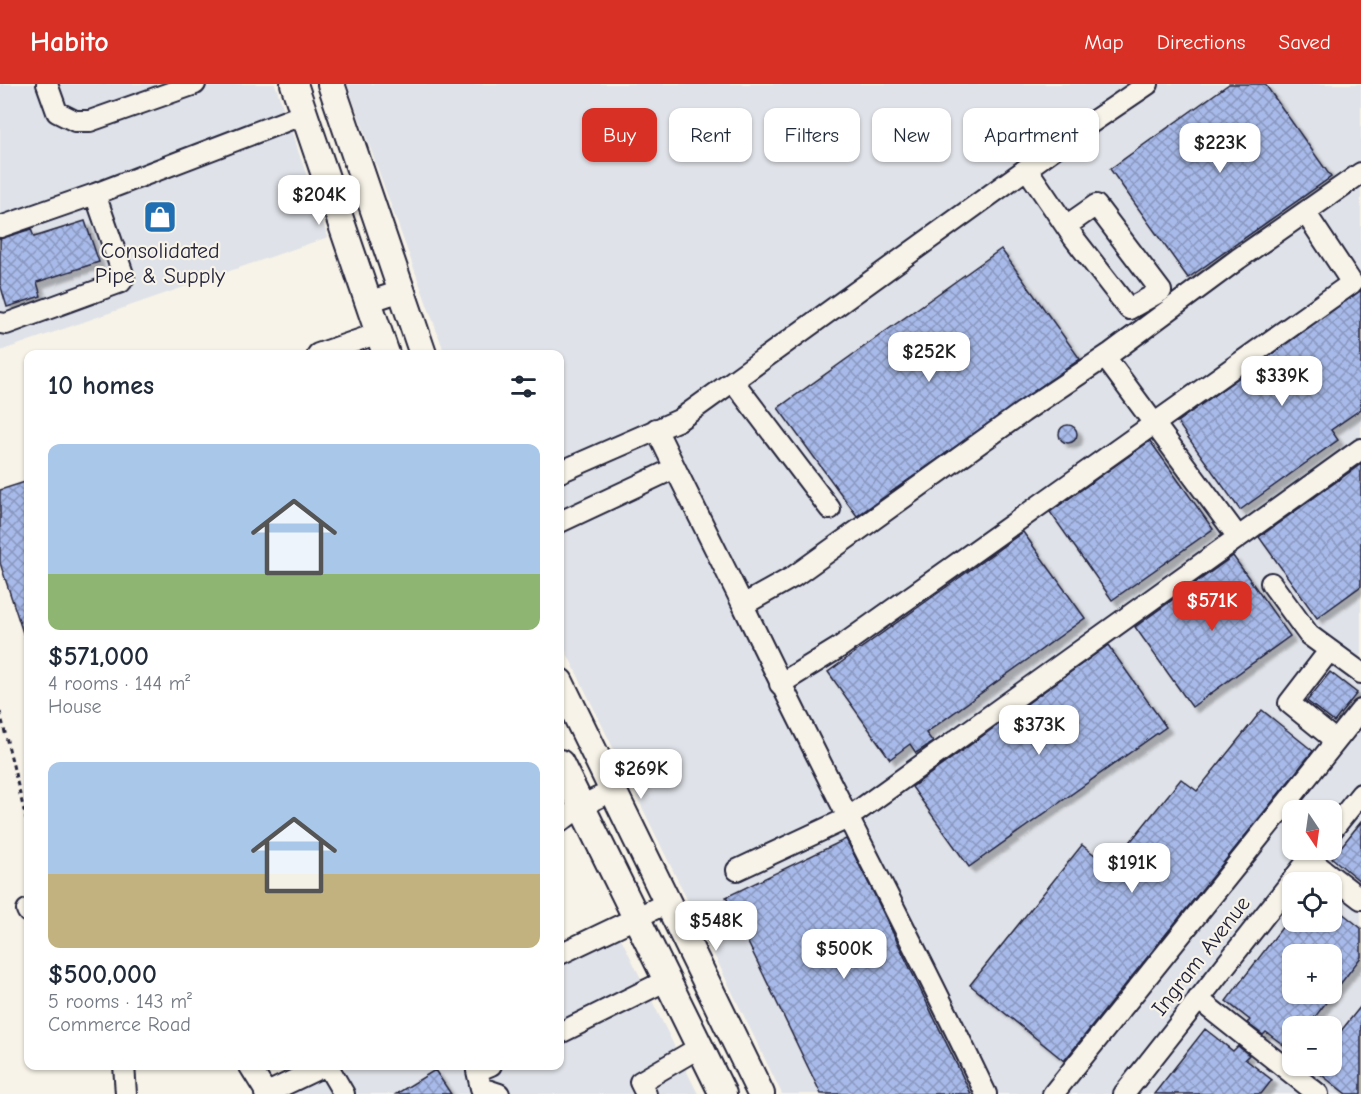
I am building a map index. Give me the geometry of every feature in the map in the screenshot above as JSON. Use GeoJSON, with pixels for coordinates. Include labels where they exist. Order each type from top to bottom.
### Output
{"type":"FeatureCollection","features":[{"type":"Feature","properties":{"kind":"main road"},"geometry":{"type":"LineString","coordinates":[[294,84],[382,344]]}},
{"type":"Feature","properties":{"kind":"main road"},"geometry":{"type":"LineString","coordinates":[[331,84],[422,350]]}},
{"type":"Feature","properties":{"kind":"main road"},"geometry":{"type":"LineString","coordinates":[[564,690],[761,1094]]}},
{"type":"Feature","properties":{"kind":"main road"},"geometry":{"type":"LineString","coordinates":[[564,772],[723,1094]]}},
{"type":"Feature","properties":{"kind":"street"},"geometry":{"type":"LineString","coordinates":[[47,84],[57,112],[75,121],[90,121],[195,84]]}},
{"type":"Feature","properties":{"kind":"street"},"geometry":{"type":"LineString","coordinates":[[564,470],[679,420],[1148,84]]}},
{"type":"Feature","properties":{"kind":"street"},"geometry":{"type":"LineString","coordinates":[[0,226],[95,194],[304,114]]}},
{"type":"Feature","properties":{"kind":"street"},"geometry":{"type":"LineString","coordinates":[[1027,169],[1066,226],[1129,309],[1161,291],[1096,205],[1066,226]]}},
{"type":"Feature","properties":{"kind":"street"},"geometry":{"type":"LineString","coordinates":[[743,605],[793,577],[1361,173]]}},
{"type":"Feature","properties":{"kind":"street"},"geometry":{"type":"LineString","coordinates":[[0,323],[6,324],[121,282],[124,272],[95,194]]}},
{"type":"Feature","properties":{"kind":"street"},"geometry":{"type":"LineString","coordinates":[[780,684],[840,646],[1357,280],[1305,212]]}},
{"type":"Feature","properties":{"kind":"street"},"geometry":{"type":"LineString","coordinates":[[368,302],[401,291]]}},
{"type":"Feature","properties":{"kind":"street"},"geometry":{"type":"LineString","coordinates":[[344,350],[382,344]]}},
{"type":"Feature","properties":{"kind":"street"},"geometry":{"type":"LineString","coordinates":[[1105,357],[1238,537]]}},
{"type":"Feature","properties":{"kind":"street"},"geometry":{"type":"LineString","coordinates":[[733,381],[830,509]]}},
{"type":"Feature","properties":{"kind":"street"},"geometry":{"type":"LineString","coordinates":[[656,429],[780,684],[848,818],[883,881],[986,1094]]}},
{"type":"Feature","properties":{"kind":"street"},"geometry":{"type":"LineString","coordinates":[[737,870],[848,818],[1361,449]]}},
{"type":"Feature","properties":{"kind":"street"},"geometry":{"type":"LineString","coordinates":[[564,520],[675,468]]}},
{"type":"Feature","properties":{"kind":"street"},"geometry":{"type":"LineString","coordinates":[[1271,583],[1309,635],[1361,673]]}},
{"type":"Feature","properties":{"kind":"street"},"geometry":{"type":"LineString","coordinates":[[1329,651],[1289,703],[1336,741]]}},
{"type":"Feature","properties":{"kind":"street"},"geometry":{"type":"LineString","coordinates":[[1053,1094],[1361,710]]}},
{"type":"Feature","properties":{"kind":"street"},"geometry":{"type":"LineString","coordinates":[[564,819],[580,806],[612,791]]}},
{"type":"Feature","properties":{"kind":"street"},"geometry":{"type":"LineString","coordinates":[[1342,818],[1361,794]]}},
{"type":"Feature","properties":{"kind":"street","name":"Ingram Avenue"},"geometry":{"type":"LineString","coordinates":[[1124,1094],[1308,860]]}},
{"type":"Feature","properties":{"kind":"street"},"geometry":{"type":"LineString","coordinates":[[1319,860],[1361,899]]}},
{"type":"Feature","properties":{"kind":"street"},"geometry":{"type":"LineString","coordinates":[[564,952],[667,903]]}},
{"type":"Feature","properties":{"kind":"street"},"geometry":{"type":"LineString","coordinates":[[564,1031],[667,980]]}},
{"type":"Feature","properties":{"kind":"street"},"geometry":{"type":"LineString","coordinates":[[1198,999],[1318,1094]]}},
{"type":"Feature","properties":{"kind":"street"},"geometry":{"type":"LineString","coordinates":[[646,1094],[640,1082],[700,1047]]}},
{"type":"Feature","properties":{"kind":"street"},"geometry":{"type":"LineString","coordinates":[[124,1070],[126,1094]]}},
{"type":"Feature","properties":{"kind":"street"},"geometry":{"type":"LineString","coordinates":[[252,1070],[266,1094],[316,1070]]}},
{"type":"Feature","properties":{"kind":"street"},"geometry":{"type":"LineString","coordinates":[[330,1070],[344,1094]]}},
{"type":"Feature","properties":{"kind":"street"},"geometry":{"type":"LineString","coordinates":[[479,1070],[477,1071],[481,1088],[499,1094]]}},
{"type":"Feature","properties":{"kind":"path"},"geometry":{"type":"LineString","coordinates":[[0,712],[24,811]]}},
{"type":"Feature","properties":{"kind":"shaded area","name":"Consolidated Pipe & Supply"},"geometry":{"type":"Polygon","coordinates":[[[0,84],[275,84],[328,237],[0,351],[0,84]]]}},
{"type":"Feature","properties":{"kind":"shaded area"},"geometry":{"type":"Polygon","coordinates":[[[347,84],[1361,84],[1361,1094],[782,1094],[564,647],[564,350],[444,350],[347,84]]]}},
{"type":"Feature","properties":{"kind":"shaded area"},"geometry":{"type":"Polygon","coordinates":[[[620,936],[698,1094],[292,1094],[342,1070],[564,1070],[564,963],[620,936]]]}},
{"type":"Feature","properties":{"kind":"building"},"geometry":{"type":"Polygon","coordinates":[[[1229,84],[1265,84],[1331,177],[1188,278],[1110,169],[1229,84]]]}},
{"type":"Feature","properties":{"kind":"building"},"geometry":{"type":"Polygon","coordinates":[[[85,221],[99,262],[37,282],[41,296],[7,307],[0,284],[0,239],[31,229],[34,237],[85,221]]]}},
{"type":"Feature","properties":{"kind":"building"},"geometry":{"type":"Polygon","coordinates":[[[1001,249],[1080,359],[857,516],[778,408],[1001,249]]]}},
{"type":"Feature","properties":{"kind":"building"},"geometry":{"type":"Polygon","coordinates":[[[1361,290],[1361,409],[1331,430],[1338,440],[1240,510],[1177,422],[1361,290]]]}},
{"type":"Feature","properties":{"kind":"building"},"geometry":{"type":"Polygon","coordinates":[[[1064,425],[1072,425],[1077,430],[1075,441],[1064,443],[1059,438],[1059,430],[1064,425]]]}},
{"type":"Feature","properties":{"kind":"building"},"geometry":{"type":"Polygon","coordinates":[[[1150,441],[1213,529],[1112,600],[1050,512],[1150,441]]]}},
{"type":"Feature","properties":{"kind":"building"},"geometry":{"type":"Polygon","coordinates":[[[1361,464],[1361,586],[1317,618],[1259,537],[1361,464]]]}},
{"type":"Feature","properties":{"kind":"building"},"geometry":{"type":"Polygon","coordinates":[[[24,482],[24,636],[0,563],[0,490],[24,482]]]}},
{"type":"Feature","properties":{"kind":"building"},"geometry":{"type":"Polygon","coordinates":[[[1023,532],[1085,618],[926,733],[933,742],[916,753],[910,744],[890,759],[828,672],[1023,532]]]}},
{"type":"Feature","properties":{"kind":"building"},"geometry":{"type":"Polygon","coordinates":[[[1233,556],[1290,636],[1192,707],[1135,627],[1233,556]]]}},
{"type":"Feature","properties":{"kind":"building"},"geometry":{"type":"Polygon","coordinates":[[[1108,645],[1166,727],[969,867],[912,787],[1108,645]]]}},
{"type":"Feature","properties":{"kind":"building"},"geometry":{"type":"Polygon","coordinates":[[[1330,672],[1357,693],[1334,722],[1307,701],[1330,672]]]}},
{"type":"Feature","properties":{"kind":"building"},"geometry":{"type":"Polygon","coordinates":[[[1262,710],[1313,751],[1064,1061],[970,985],[1082,845],[1110,867],[1181,779],[1197,791],[1262,710]]]}},
{"type":"Feature","properties":{"kind":"building"},"geometry":{"type":"Polygon","coordinates":[[[1361,822],[1361,882],[1334,860],[1342,860],[1342,846],[1361,822]]]}},
{"type":"Feature","properties":{"kind":"building"},"geometry":{"type":"Polygon","coordinates":[[[846,839],[971,1094],[821,1094],[726,897],[846,839]]]}},
{"type":"Feature","properties":{"kind":"building"},"geometry":{"type":"Polygon","coordinates":[[[1342,913],[1361,928],[1361,957],[1342,982],[1342,944],[1282,944],[1282,1004],[1325,1004],[1316,1016],[1282,1016],[1282,1044],[1266,1032],[1263,1035],[1247,1023],[1250,1020],[1226,1001],[1282,928],[1282,932],[1342,932],[1342,913]]]}},
{"type":"Feature","properties":{"kind":"building"},"geometry":{"type":"Polygon","coordinates":[[[1361,1006],[1361,1094],[1346,1094],[1323,1076],[1342,1076],[1342,1030],[1361,1006]]]}},
{"type":"Feature","properties":{"kind":"building"},"geometry":{"type":"Polygon","coordinates":[[[1205,1029],[1233,1051],[1238,1046],[1249,1055],[1245,1059],[1272,1080],[1261,1094],[1154,1094],[1205,1029]]]}},
{"type":"Feature","properties":{"kind":"building"},"geometry":{"type":"Polygon","coordinates":[[[435,1070],[451,1094],[396,1094],[435,1070]]]}},
{"type":"Feature","properties":{"kind":"place","name":"Consolidated Pipe & Supply"},"geometry":{"type":"Point","coordinates":[160,217]}}]}
